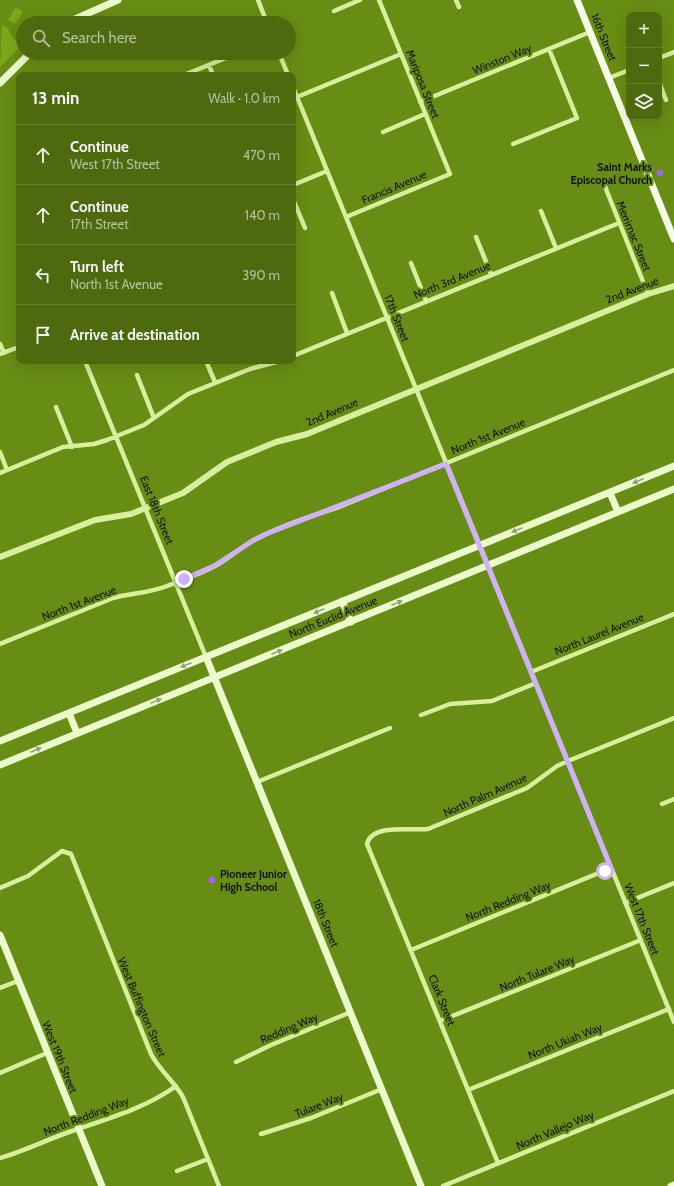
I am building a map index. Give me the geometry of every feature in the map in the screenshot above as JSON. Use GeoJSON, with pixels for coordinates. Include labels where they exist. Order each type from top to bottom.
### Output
{"type":"FeatureCollection","features":[{"type":"Feature","properties":{"kind":"main road"},"geometry":{"type":"LineString","coordinates":[[82,16],[118,0]]}},
{"type":"Feature","properties":{"kind":"main road","name":"16th Street"},"geometry":{"type":"LineString","coordinates":[[577,0],[674,239]]}},
{"type":"Feature","properties":{"kind":"main road"},"geometry":{"type":"LineString","coordinates":[[0,83],[24,60]]}},
{"type":"Feature","properties":{"kind":"main road","name":"North Euclid Avenue"},"geometry":{"type":"LineString","coordinates":[[0,741],[674,466]]}},
{"type":"Feature","properties":{"kind":"main road","name":"North Euclid Avenue"},"geometry":{"type":"LineString","coordinates":[[0,765],[674,489]]}},
{"type":"Feature","properties":{"kind":"main road"},"geometry":{"type":"LineString","coordinates":[[610,493],[618,512]]}},
{"type":"Feature","properties":{"kind":"main road"},"geometry":{"type":"LineString","coordinates":[[342,601],[351,622]]}},
{"type":"Feature","properties":{"kind":"main road","name":"East 18th Street"},"geometry":{"type":"LineString","coordinates":[[206,657],[210,668]]}},
{"type":"Feature","properties":{"kind":"main road","name":"18th Street"},"geometry":{"type":"LineString","coordinates":[[210,668],[421,1186]]}},
{"type":"Feature","properties":{"kind":"main road"},"geometry":{"type":"LineString","coordinates":[[69,713],[77,733]]}},
{"type":"Feature","properties":{"kind":"main road","name":"West 19th Street"},"geometry":{"type":"LineString","coordinates":[[0,935],[102,1186]]}},
{"type":"Feature","properties":{"kind":"street"},"geometry":{"type":"LineString","coordinates":[[258,0],[264,16]]}},
{"type":"Feature","properties":{"kind":"street"},"geometry":{"type":"LineString","coordinates":[[334,11],[360,0]]}},
{"type":"Feature","properties":{"kind":"street","name":"Mariposa Street"},"geometry":{"type":"LineString","coordinates":[[379,0],[450,174]]}},
{"type":"Feature","properties":{"kind":"street"},"geometry":{"type":"LineString","coordinates":[[456,0],[459,7]]}},
{"type":"Feature","properties":{"kind":"street","name":"Winston Way"},"geometry":{"type":"LineString","coordinates":[[420,102],[590,32]]}},
{"type":"Feature","properties":{"kind":"street"},"geometry":{"type":"LineString","coordinates":[[513,144],[578,118],[549,49]]}},
{"type":"Feature","properties":{"kind":"street"},"geometry":{"type":"LineString","coordinates":[[662,57],[674,52]]}},
{"type":"Feature","properties":{"kind":"street"},"geometry":{"type":"LineString","coordinates":[[297,97],[401,54]]}},
{"type":"Feature","properties":{"kind":"street"},"geometry":{"type":"LineString","coordinates":[[192,72],[221,60]]}},
{"type":"Feature","properties":{"kind":"street"},"geometry":{"type":"LineString","coordinates":[[282,60],[287,72]]}},
{"type":"Feature","properties":{"kind":"street"},"geometry":{"type":"LineString","coordinates":[[209,65],[212,72]]}},
{"type":"Feature","properties":{"kind":"street"},"geometry":{"type":"LineString","coordinates":[[609,78],[626,71]]}},
{"type":"Feature","properties":{"kind":"street"},"geometry":{"type":"LineString","coordinates":[[660,84],[666,100]]}},
{"type":"Feature","properties":{"kind":"street","name":"17th Street"},"geometry":{"type":"LineString","coordinates":[[297,97],[484,556]]}},
{"type":"Feature","properties":{"kind":"street"},"geometry":{"type":"LineString","coordinates":[[383,132],[425,114]]}},
{"type":"Feature","properties":{"kind":"street"},"geometry":{"type":"LineString","coordinates":[[296,184],[327,171]]}},
{"type":"Feature","properties":{"kind":"street","name":"Francis Avenue"},"geometry":{"type":"LineString","coordinates":[[346,217],[450,174]]}},
{"type":"Feature","properties":{"kind":"street","name":"Merrimac Street"},"geometry":{"type":"LineString","coordinates":[[604,184],[648,294]]}},
{"type":"Feature","properties":{"kind":"street"},"geometry":{"type":"LineString","coordinates":[[296,206],[305,228]]}},
{"type":"Feature","properties":{"kind":"street"},"geometry":{"type":"LineString","coordinates":[[541,211],[556,248]]}},
{"type":"Feature","properties":{"kind":"street","name":"North 3rd Avenue"},"geometry":{"type":"LineString","coordinates":[[296,355],[619,223]]}},
{"type":"Feature","properties":{"kind":"street"},"geometry":{"type":"LineString","coordinates":[[476,237],[491,274]]}},
{"type":"Feature","properties":{"kind":"street"},"geometry":{"type":"LineString","coordinates":[[411,263],[426,301]]}},
{"type":"Feature","properties":{"kind":"street","name":"2nd Avenue"},"geometry":{"type":"LineString","coordinates":[[0,558],[95,520],[131,514],[182,492],[227,462],[276,442],[307,434],[415,388],[648,294],[674,286]]}},
{"type":"Feature","properties":{"kind":"street"},"geometry":{"type":"LineString","coordinates":[[332,293],[347,333]]}},
{"type":"Feature","properties":{"kind":"street"},"geometry":{"type":"LineString","coordinates":[[0,344],[2,354],[16,348]]}},
{"type":"Feature","properties":{"kind":"street","name":"East 18th Street"},"geometry":{"type":"LineString","coordinates":[[86,364],[206,657]]}},
{"type":"Feature","properties":{"kind":"street"},"geometry":{"type":"LineString","coordinates":[[207,364],[215,382]]}},
{"type":"Feature","properties":{"kind":"street"},"geometry":{"type":"LineString","coordinates":[[0,473],[62,447],[94,444],[144,425],[188,394],[215,382],[250,369],[269,364]]}},
{"type":"Feature","properties":{"kind":"street","name":"North 1st Avenue"},"geometry":{"type":"LineString","coordinates":[[0,644],[113,598],[128,594],[153,591],[175,583],[214,566],[266,534],[446,464],[674,370]]}},
{"type":"Feature","properties":{"kind":"street"},"geometry":{"type":"LineString","coordinates":[[137,375],[154,418]]}},
{"type":"Feature","properties":{"kind":"street"},"geometry":{"type":"LineString","coordinates":[[56,407],[72,447]]}},
{"type":"Feature","properties":{"kind":"street"},"geometry":{"type":"LineString","coordinates":[[0,452],[7,470]]}},
{"type":"Feature","properties":{"kind":"street","name":"West 17th Street"},"geometry":{"type":"LineString","coordinates":[[484,556],[674,1022]]}},
{"type":"Feature","properties":{"kind":"street","name":"North Laurel Avenue"},"geometry":{"type":"LineString","coordinates":[[531,672],[674,614]]}},
{"type":"Feature","properties":{"kind":"street"},"geometry":{"type":"LineString","coordinates":[[421,715],[450,704],[492,701],[536,682]]}},
{"type":"Feature","properties":{"kind":"street","name":"North Palm Avenue"},"geometry":{"type":"LineString","coordinates":[[367,844],[370,836],[399,828],[417,830],[428,829],[527,788],[557,766],[568,761],[673,720]]}},
{"type":"Feature","properties":{"kind":"street"},"geometry":{"type":"LineString","coordinates":[[257,782],[390,728]]}},
{"type":"Feature","properties":{"kind":"street"},"geometry":{"type":"LineString","coordinates":[[662,804],[674,799]]}},
{"type":"Feature","properties":{"kind":"street","name":"Clark Street"},"geometry":{"type":"LineString","coordinates":[[367,844],[498,1163]]}},
{"type":"Feature","properties":{"kind":"street","name":"West Buffington Street"},"geometry":{"type":"LineString","coordinates":[[0,888],[28,876],[62,851],[67,852],[73,860],[151,1054],[162,1072],[176,1086],[183,1097],[219,1186]]}},
{"type":"Feature","properties":{"kind":"street","name":"North Redding Way"},"geometry":{"type":"LineString","coordinates":[[411,950],[611,868]]}},
{"type":"Feature","properties":{"kind":"street"},"geometry":{"type":"LineString","coordinates":[[626,903],[674,883]]}},
{"type":"Feature","properties":{"kind":"street","name":"North Tulare Way"},"geometry":{"type":"LineString","coordinates":[[440,1021],[641,940]]}},
{"type":"Feature","properties":{"kind":"street"},"geometry":{"type":"LineString","coordinates":[[0,988],[18,981]]}},
{"type":"Feature","properties":{"kind":"street","name":"North Ukiah Way"},"geometry":{"type":"LineString","coordinates":[[468,1090],[669,1008]]}},
{"type":"Feature","properties":{"kind":"street","name":"Redding Way"},"geometry":{"type":"LineString","coordinates":[[236,1062],[271,1045],[350,1012]]}},
{"type":"Feature","properties":{"kind":"street"},"geometry":{"type":"LineString","coordinates":[[0,1073],[47,1053]]}},
{"type":"Feature","properties":{"kind":"street","name":"North Redding Way"},"geometry":{"type":"LineString","coordinates":[[0,1158],[161,1097],[176,1086]]}},
{"type":"Feature","properties":{"kind":"street","name":"Tulare Way"},"geometry":{"type":"LineString","coordinates":[[261,1134],[311,1118],[382,1089]]}},
{"type":"Feature","properties":{"kind":"street","name":"North Vallejo Way"},"geometry":{"type":"LineString","coordinates":[[443,1186],[674,1091]]}},
{"type":"Feature","properties":{"kind":"street"},"geometry":{"type":"LineString","coordinates":[[177,1171],[208,1159]]}},
{"type":"Feature","properties":{"kind":"green space"},"geometry":{"type":"Polygon","coordinates":[[[16,7],[23,12],[20,16],[16,16],[15,24],[8,20],[16,7]]]}},
{"type":"Feature","properties":{"kind":"green space"},"geometry":{"type":"Polygon","coordinates":[[[2,25],[8,28],[13,38],[16,40],[16,51],[0,67],[2,25]]]}},
{"type":"Feature","properties":{"kind":"place","name":"Saint Marks Episcopal Church"},"geometry":{"type":"Point","coordinates":[660,173]}},
{"type":"Feature","properties":{"kind":"place","name":"Pioneer Junior High School"},"geometry":{"type":"Point","coordinates":[212,880]}},
{"type":"Feature","properties":{"kind":"route"},"geometry":{"type":"LineString","coordinates":[[184,579],[214,566],[266,534],[308,516],[339,507],[446,464],[611,868],[605,871]]}}]}
